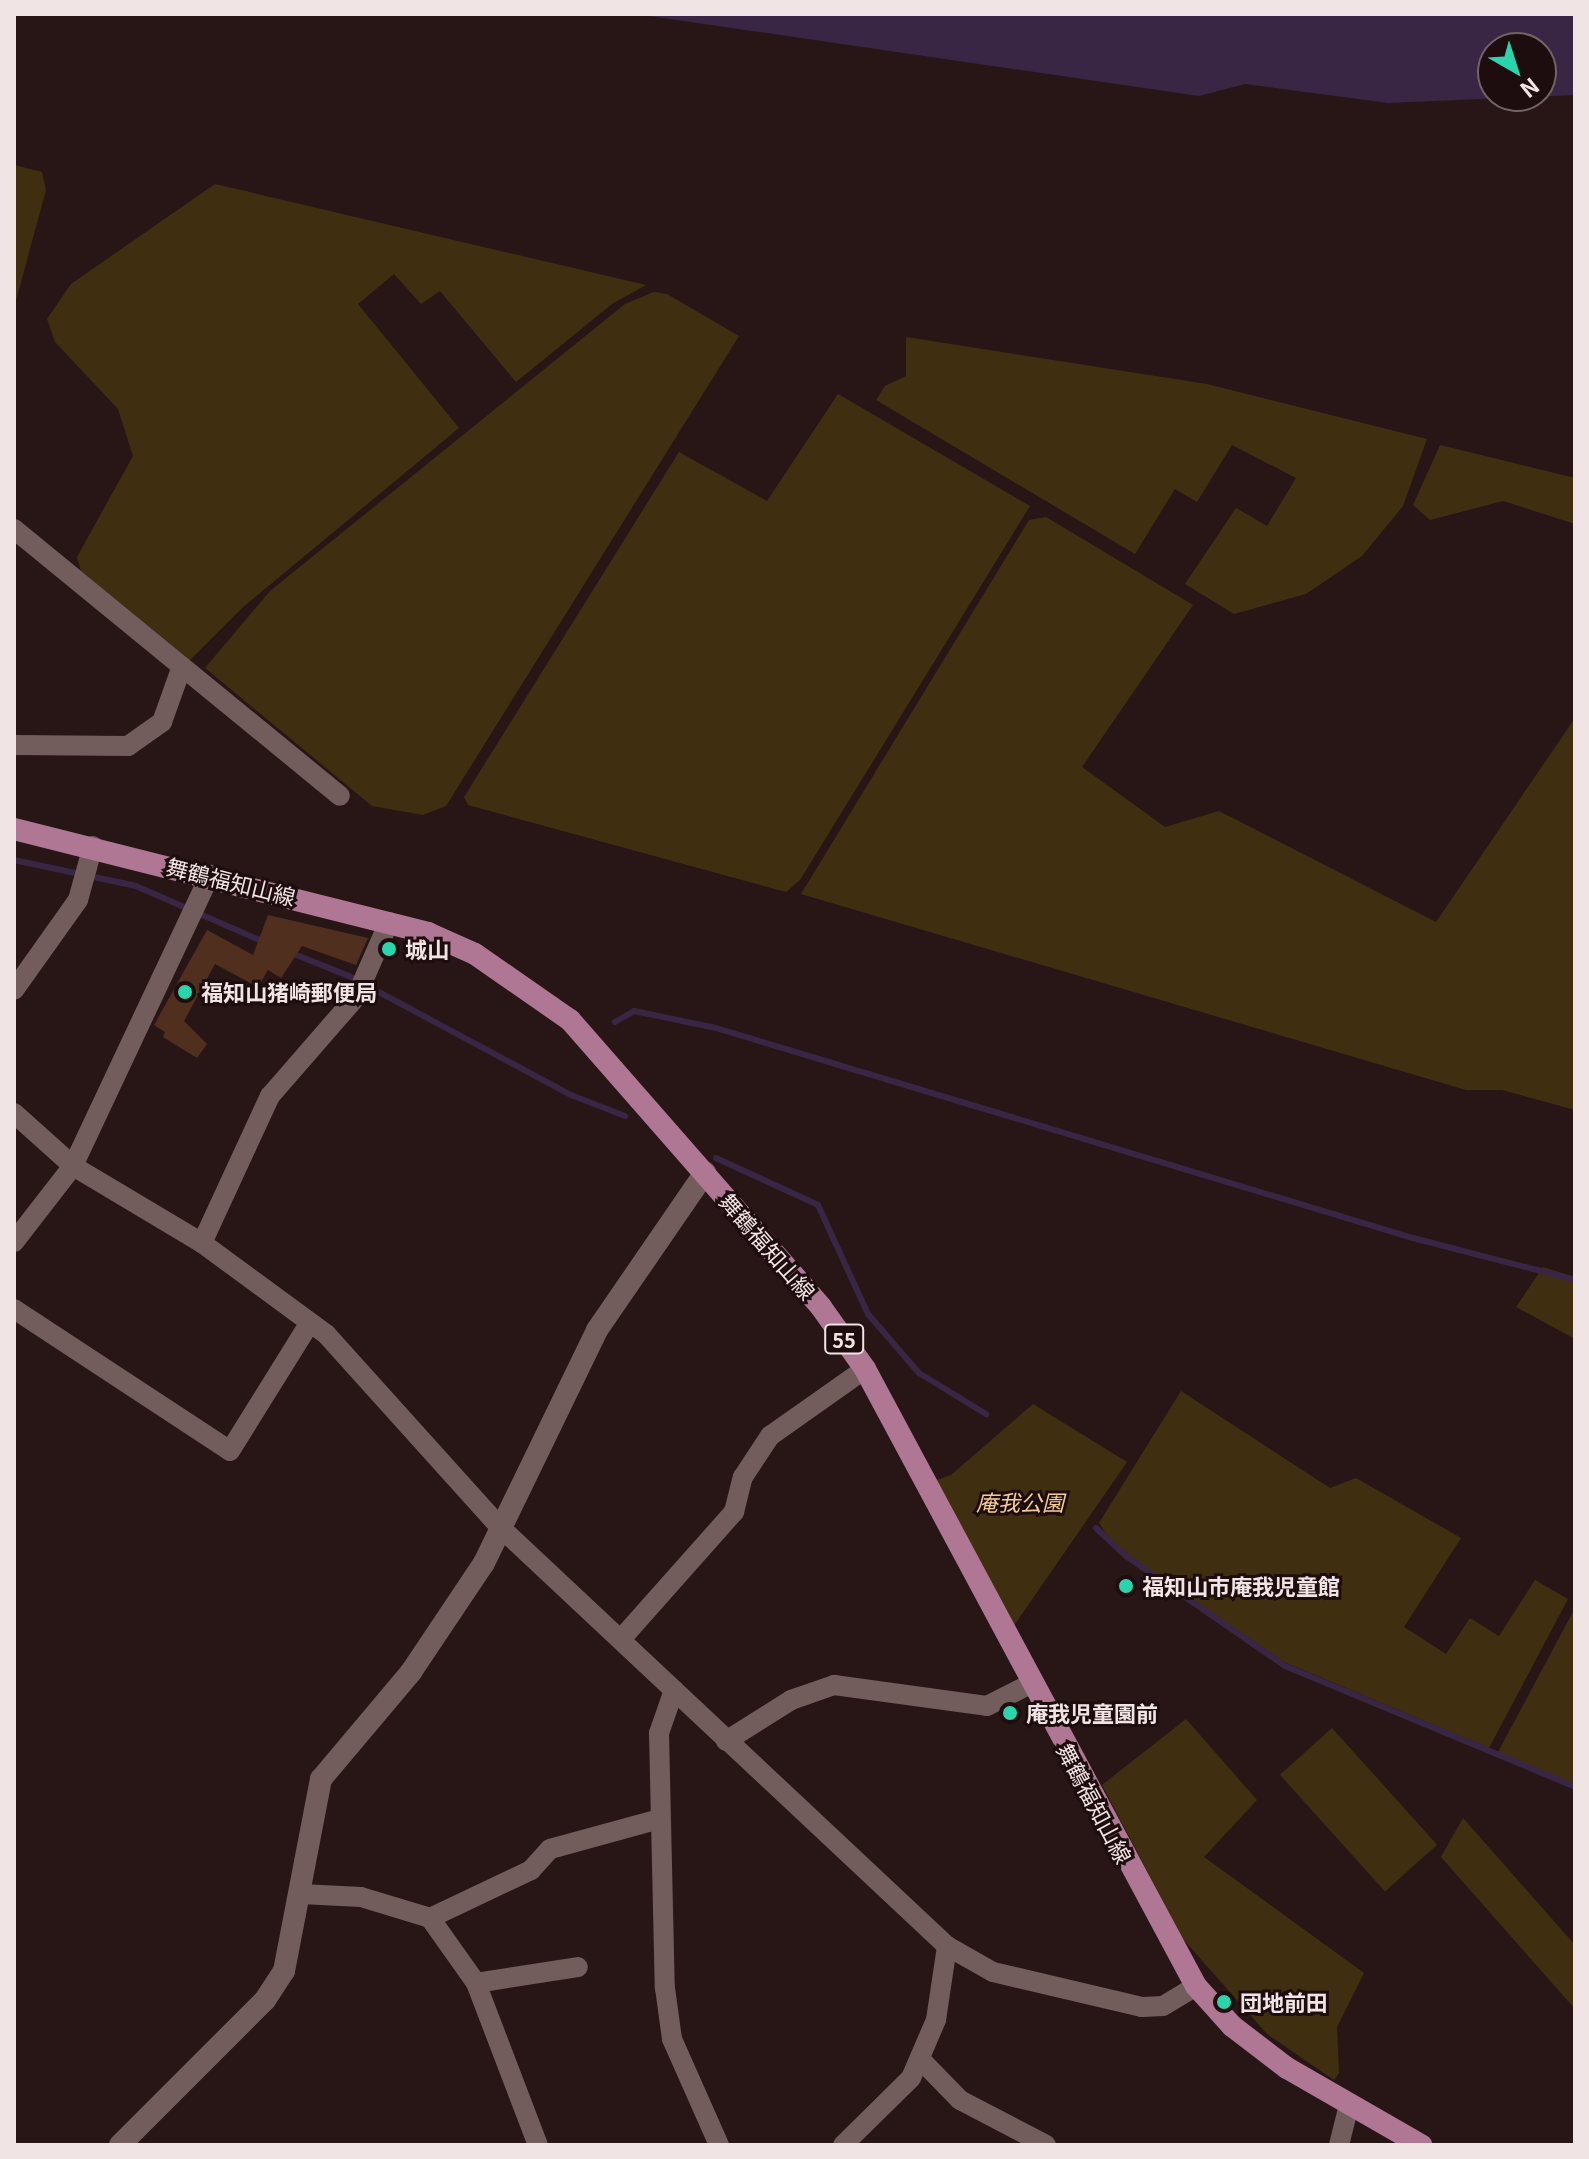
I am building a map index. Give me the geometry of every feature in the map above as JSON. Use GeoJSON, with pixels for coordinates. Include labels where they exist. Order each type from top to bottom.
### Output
{"type":"FeatureCollection","features":[{"type":"Feature","properties":{"kind":"main road","name":"舞鶴福知山線"},"geometry":{"type":"LineString","coordinates":[[14,829],[210,875],[389,922],[475,954],[558,1011],[608,1059],[821,1307],[865,1369],[1196,1986],[1232,2026],[1349,2105],[1421,2145]]}},
{"type":"Feature","properties":{"kind":"street"},"geometry":{"type":"LineString","coordinates":[[14,529],[340,796]]}},
{"type":"Feature","properties":{"kind":"street"},"geometry":{"type":"LineString","coordinates":[[14,745],[128,746],[162,722],[182,666]]}},
{"type":"Feature","properties":{"kind":"street"},"geometry":{"type":"LineString","coordinates":[[14,990],[78,900],[93,846]]}},
{"type":"Feature","properties":{"kind":"street"},"geometry":{"type":"LineString","coordinates":[[14,1242],[73,1166],[210,875]]}},
{"type":"Feature","properties":{"kind":"street"},"geometry":{"type":"LineString","coordinates":[[202,1243],[270,1096],[356,997],[389,922]]}},
{"type":"Feature","properties":{"kind":"street"},"geometry":{"type":"LineString","coordinates":[[14,1113],[73,1166],[202,1243],[326,1334],[500,1527],[622,1638],[726,1741],[947,1946],[993,1972],[1142,2007],[1163,2006],[1196,1986]]}},
{"type":"Feature","properties":{"kind":"street"},"geometry":{"type":"LineString","coordinates":[[120,2145],[265,2000],[294,1944],[321,1779],[411,1672],[484,1563],[597,1330],[705,1173]]}},
{"type":"Feature","properties":{"kind":"street"},"geometry":{"type":"LineString","coordinates":[[14,1309],[230,1451],[309,1324]]}},
{"type":"Feature","properties":{"kind":"street"},"geometry":{"type":"LineString","coordinates":[[622,1638],[734,1512],[743,1477],[770,1436],[865,1369]]}},
{"type":"Feature","properties":{"kind":"street"},"geometry":{"type":"LineString","coordinates":[[726,1741],[791,1700],[834,1685],[987,1706],[1032,1683]]}},
{"type":"Feature","properties":{"kind":"street"},"geometry":{"type":"LineString","coordinates":[[674,1690],[659,1733],[660,1819],[672,2039],[719,2145]]}},
{"type":"Feature","properties":{"kind":"street"},"geometry":{"type":"LineString","coordinates":[[430,1918],[531,1870],[550,1849],[660,1819]]}},
{"type":"Feature","properties":{"kind":"street"},"geometry":{"type":"LineString","coordinates":[[301,1894],[361,1897],[430,1918],[476,1983],[538,2145]]}},
{"type":"Feature","properties":{"kind":"street"},"geometry":{"type":"LineString","coordinates":[[843,2145],[896,2098],[920,2059],[936,2020],[947,1946]]}},
{"type":"Feature","properties":{"kind":"street"},"geometry":{"type":"LineString","coordinates":[[476,1983],[578,1967]]}},
{"type":"Feature","properties":{"kind":"street"},"geometry":{"type":"LineString","coordinates":[[920,2059],[960,2100],[1046,2145]]}},
{"type":"Feature","properties":{"kind":"street"},"geometry":{"type":"LineString","coordinates":[[1339,2145],[1349,2105]]}},
{"type":"Feature","properties":{"kind":"green space"},"geometry":{"type":"Polygon","coordinates":[[[14,165],[42,172],[46,190],[14,308],[14,165]]]}},
{"type":"Feature","properties":{"kind":"green space"},"geometry":{"type":"Polygon","coordinates":[[[215,184],[646,285],[612,304],[516,382],[440,291],[421,304],[394,274],[358,304],[459,428],[242,608],[190,660],[81,571],[77,557],[133,456],[118,409],[55,342],[47,319],[71,284],[215,184]]]}},
{"type":"Feature","properties":{"kind":"green space"},"geometry":{"type":"Polygon","coordinates":[[[654,292],[667,294],[739,336],[446,806],[423,815],[372,806],[205,668],[270,591],[625,304],[654,292]]]}},
{"type":"Feature","properties":{"kind":"green space"},"geometry":{"type":"Polygon","coordinates":[[[906,337],[1207,384],[1427,439],[1403,506],[1362,556],[1306,594],[1234,614],[1185,584],[1236,508],[1267,526],[1296,478],[1232,445],[1197,502],[1175,489],[1135,554],[876,400],[885,386],[906,376],[906,337]]]}},
{"type":"Feature","properties":{"kind":"green space"},"geometry":{"type":"Polygon","coordinates":[[[838,394],[1030,506],[800,880],[786,892],[468,805],[464,797],[679,452],[767,501],[838,394]]]}},
{"type":"Feature","properties":{"kind":"green space"},"geometry":{"type":"Polygon","coordinates":[[[1440,445],[1575,478],[1575,524],[1503,501],[1430,520],[1413,505],[1440,445]]]}},
{"type":"Feature","properties":{"kind":"green space"},"geometry":{"type":"Polygon","coordinates":[[[1046,517],[1193,605],[1082,767],[1165,827],[1219,811],[1436,922],[1575,718],[1575,1110],[1502,1090],[1466,1090],[801,894],[1029,520],[1046,517]]]}},
{"type":"Feature","properties":{"kind":"green space"},"geometry":{"type":"Polygon","coordinates":[[[1543,1267],[1575,1277],[1575,1339],[1516,1307],[1543,1267]]]}},
{"type":"Feature","properties":{"kind":"green space"},"geometry":{"type":"Polygon","coordinates":[[[1181,1391],[1330,1488],[1356,1478],[1461,1538],[1404,1627],[1446,1654],[1470,1618],[1499,1636],[1535,1580],[1568,1599],[1489,1748],[1284,1662],[1127,1555],[1105,1532],[1099,1523],[1181,1391]]]}},
{"type":"Feature","properties":{"kind":"green space","name":"庵我公園"},"geometry":{"type":"Polygon","coordinates":[[[1033,1404],[1127,1462],[1013,1627],[931,1482],[951,1475],[1033,1404]]]}},
{"type":"Feature","properties":{"kind":"green space"},"geometry":{"type":"Polygon","coordinates":[[[1575,1608],[1575,1785],[1498,1752],[1575,1608]]]}},
{"type":"Feature","properties":{"kind":"green space"},"geometry":{"type":"Polygon","coordinates":[[[1186,1719],[1257,1800],[1204,1857],[1364,1973],[1337,2027],[1339,2073],[1334,2080],[1267,2034],[1183,1939],[1102,1785],[1186,1719]]]}},
{"type":"Feature","properties":{"kind":"green space"},"geometry":{"type":"Polygon","coordinates":[[[1332,1728],[1437,1845],[1385,1892],[1280,1775],[1332,1728]]]}},
{"type":"Feature","properties":{"kind":"green space"},"geometry":{"type":"Polygon","coordinates":[[[1463,1818],[1575,1945],[1575,2009],[1441,1857],[1463,1818]]]}},
{"type":"Feature","properties":{"kind":"shaded area"},"geometry":{"type":"Polygon","coordinates":[[[636,14],[1575,14],[1575,95],[1557,96],[1557,32],[1477,32],[1477,99],[1388,103],[1245,84],[1199,96],[636,14]]]}},
{"type":"Feature","properties":{"kind":"building"},"geometry":{"type":"Polygon","coordinates":[[[268,915],[368,938],[356,965],[302,946],[281,978],[268,970],[258,987],[215,964],[184,1021],[207,1044],[197,1058],[163,1037],[165,1032],[154,1025],[207,930],[253,955],[268,915]]]}},
{"type":"Feature","properties":{"kind":"waterway"},"geometry":{"type":"LineString","coordinates":[[14,860],[136,886],[264,942]]}},
{"type":"Feature","properties":{"kind":"waterway"},"geometry":{"type":"LineString","coordinates":[[289,952],[349,976],[571,1095],[625,1116]]}},
{"type":"Feature","properties":{"kind":"waterway"},"geometry":{"type":"LineString","coordinates":[[615,1022],[634,1011],[716,1028],[1413,1238],[1575,1280]]}},
{"type":"Feature","properties":{"kind":"waterway"},"geometry":{"type":"LineString","coordinates":[[716,1158],[818,1205],[868,1314],[919,1373],[986,1414]]}},
{"type":"Feature","properties":{"kind":"waterway"},"geometry":{"type":"LineString","coordinates":[[1096,1528],[1126,1556],[1285,1666],[1575,1787]]}},
{"type":"Feature","properties":{"kind":"place","name":"城山"},"geometry":{"type":"Point","coordinates":[389,949]}},
{"type":"Feature","properties":{"kind":"place","name":"福知山猪崎郵便局"},"geometry":{"type":"Point","coordinates":[185,992]}},
{"type":"Feature","properties":{"kind":"place","name":"福知山市庵我児童館"},"geometry":{"type":"Point","coordinates":[1126,1586]}},
{"type":"Feature","properties":{"kind":"place","name":"庵我児童園前"},"geometry":{"type":"Point","coordinates":[1010,1713]}},
{"type":"Feature","properties":{"kind":"place","name":"団地前田"},"geometry":{"type":"Point","coordinates":[1224,2002]}}]}
